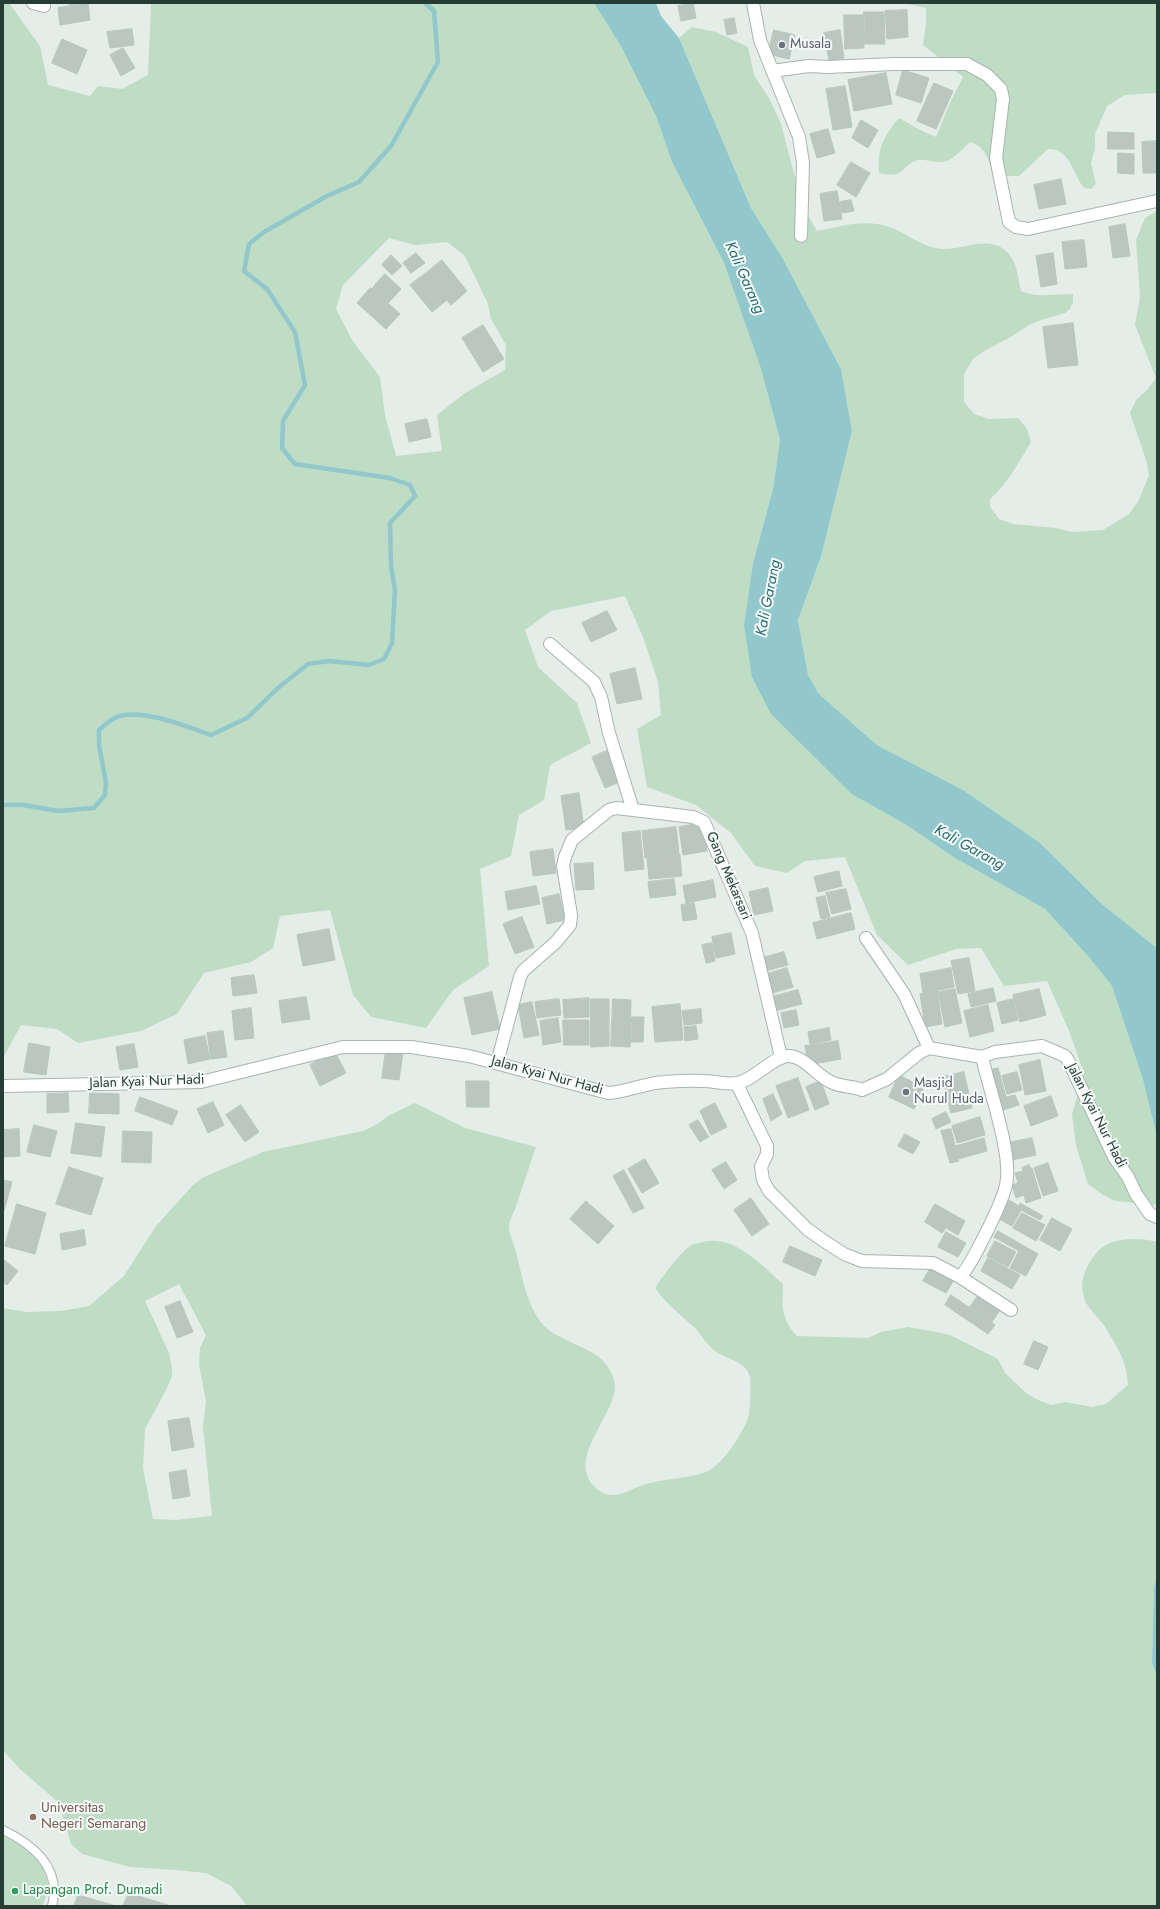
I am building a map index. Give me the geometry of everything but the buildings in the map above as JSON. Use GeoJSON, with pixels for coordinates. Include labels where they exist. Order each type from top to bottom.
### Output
{"type":"FeatureCollection","features":[{"type":"Feature","properties":{"kind":"street"},"geometry":{"type":"LineString","coordinates":[[754,3],[758,36],[799,137],[803,163],[801,236]]}},
{"type":"Feature","properties":{"kind":"street"},"geometry":{"type":"LineString","coordinates":[[772,71],[809,66],[828,68],[894,64],[968,64],[987,75],[1001,89],[1003,99],[996,158],[1009,222],[1016,227],[1028,229],[1157,201]]}},
{"type":"Feature","properties":{"kind":"street"},"geometry":{"type":"LineString","coordinates":[[550,644],[594,682],[601,696],[609,733],[633,810]]}},
{"type":"Feature","properties":{"kind":"street","name":"Gang Mekarsari"},"geometry":{"type":"LineString","coordinates":[[497,1063],[520,977],[523,971],[556,942],[570,925],[571,915],[563,866],[572,840],[609,810],[616,808],[694,817],[704,822],[752,933],[781,1057]]}},
{"type":"Feature","properties":{"kind":"street"},"geometry":{"type":"LineString","coordinates":[[781,1057],[789,1055],[799,1058],[823,1078],[833,1083],[862,1090],[887,1079],[919,1053],[929,1048],[904,994],[866,938]]}},
{"type":"Feature","properties":{"kind":"street","name":"Jalan Kyai Nur Hadi"},"geometry":{"type":"LineString","coordinates":[[929,1048],[982,1057],[995,1052],[1042,1046],[1065,1056],[1074,1069],[1096,1121],[1114,1157],[1150,1214],[1157,1217]]}},
{"type":"Feature","properties":{"kind":"street","name":"Jalan Kyai Nur Hadi"},"geometry":{"type":"LineString","coordinates":[[3,1086],[201,1082],[343,1047],[411,1047],[469,1056],[608,1093],[662,1082],[702,1081],[737,1084],[755,1076],[781,1057]]}},
{"type":"Feature","properties":{"kind":"street"},"geometry":{"type":"LineString","coordinates":[[960,1277],[968,1269],[996,1214],[1006,1185],[1008,1171],[1003,1137],[982,1057]]}},
{"type":"Feature","properties":{"kind":"street"},"geometry":{"type":"LineString","coordinates":[[737,1084],[767,1146],[767,1154],[761,1167],[763,1180],[769,1191],[807,1229],[844,1254],[862,1261],[933,1263],[960,1277],[1011,1310]]}},
{"type":"Feature","properties":{"kind":"lane"},"geometry":{"type":"LineString","coordinates":[[3,1830],[35,1850],[47,1865],[53,1881],[55,1895],[52,1906]]}},
{"type":"Feature","properties":{"kind":"green space"},"geometry":{"type":"Polygon","coordinates":[[[3,3],[9,3],[40,46],[48,85],[90,96],[98,86],[122,89],[148,75],[151,3],[594,3],[621,45],[656,116],[672,162],[724,263],[761,369],[780,440],[773,489],[753,563],[744,625],[905,824],[955,858],[1045,909],[1087,955],[1112,986],[1143,1080],[1157,1137],[1157,1205],[1116,1201],[1103,1195],[1088,1184],[1076,1145],[1072,1114],[1084,1073],[1069,1031],[1047,981],[1004,986],[981,948],[956,949],[908,965],[877,935],[845,857],[805,861],[787,873],[755,866],[731,833],[696,805],[647,787],[637,729],[661,715],[658,682],[643,637],[625,596],[551,611],[525,630],[538,667],[577,703],[591,743],[550,765],[544,800],[519,815],[511,856],[480,869],[489,966],[453,990],[426,1028],[371,1017],[353,995],[330,910],[280,916],[273,948],[251,962],[204,973],[177,1014],[141,1031],[78,1043],[57,1029],[21,1025],[3,1058],[3,3]],[[389,238],[343,285],[336,309],[352,340],[380,377],[385,415],[396,456],[442,451],[437,415],[465,393],[505,370],[506,345],[491,319],[488,304],[465,256],[447,242],[415,245],[389,238]]]}},
{"type":"Feature","properties":{"kind":"green space"},"geometry":{"type":"Polygon","coordinates":[[[903,3],[1157,3],[1157,93],[1125,95],[1107,106],[1095,134],[1095,149],[1091,163],[1096,184],[1091,189],[1084,188],[1066,157],[1055,150],[1048,149],[1019,176],[994,176],[989,160],[984,151],[970,142],[955,156],[947,161],[937,162],[918,160],[908,165],[899,173],[879,173],[880,149],[889,131],[899,118],[936,137],[949,105],[963,77],[923,45],[926,23],[926,8],[903,3]]]}},
{"type":"Feature","properties":{"kind":"green space"},"geometry":{"type":"Polygon","coordinates":[[[692,27],[716,32],[748,47],[754,75],[770,100],[781,124],[803,207],[817,231],[845,225],[864,223],[883,225],[892,228],[923,244],[935,248],[949,249],[981,244],[995,245],[1007,252],[1014,262],[1021,291],[1039,295],[1073,294],[1073,302],[1070,309],[1065,313],[1029,325],[1009,338],[984,351],[973,359],[964,374],[964,402],[974,414],[989,419],[1018,418],[1027,429],[1031,442],[1008,479],[990,499],[990,507],[999,519],[1013,524],[1056,528],[1072,532],[1103,530],[1129,514],[1138,502],[1149,475],[1146,460],[1130,413],[1136,400],[1147,390],[1156,378],[1135,325],[1140,297],[1136,240],[1145,218],[1157,211],[1157,948],[1102,904],[1039,842],[963,790],[877,745],[819,694],[808,675],[798,620],[821,557],[852,431],[841,369],[783,259],[751,208],[679,38],[692,27]]]}},
{"type":"Feature","properties":{"kind":"green space"},"geometry":{"type":"Polygon","coordinates":[[[415,1103],[465,1128],[536,1147],[510,1220],[510,1233],[528,1297],[538,1317],[553,1333],[589,1351],[605,1362],[614,1380],[614,1392],[610,1405],[595,1434],[589,1449],[586,1463],[588,1477],[597,1489],[609,1495],[622,1494],[653,1482],[693,1476],[713,1468],[726,1455],[738,1439],[749,1415],[750,1377],[748,1372],[740,1364],[712,1349],[695,1328],[668,1304],[655,1288],[676,1260],[692,1245],[711,1241],[723,1242],[734,1246],[755,1259],[783,1284],[783,1306],[785,1318],[797,1336],[868,1338],[881,1332],[908,1327],[950,1335],[998,1359],[1005,1373],[1026,1393],[1038,1400],[1051,1405],[1065,1402],[1092,1407],[1106,1404],[1128,1385],[1126,1370],[1119,1351],[1104,1326],[1091,1310],[1083,1295],[1082,1287],[1085,1271],[1099,1250],[1111,1243],[1126,1239],[1143,1239],[1157,1242],[1157,1576],[1154,1587],[1152,1663],[1157,1676],[1157,1906],[247,1906],[231,1886],[206,1873],[130,1867],[82,1854],[71,1844],[59,1803],[20,1769],[3,1750],[3,1308],[26,1312],[61,1311],[89,1306],[124,1276],[156,1226],[193,1185],[204,1177],[263,1152],[363,1131],[376,1125],[388,1116],[415,1103]],[[179,1284],[145,1301],[169,1353],[172,1369],[172,1376],[166,1390],[145,1429],[143,1468],[153,1519],[176,1520],[212,1516],[203,1426],[206,1401],[199,1365],[200,1348],[206,1335],[179,1284]]]}},
{"type":"Feature","properties":{"kind":"green space"},"geometry":{"type":"Polygon","coordinates":[[[3,1836],[34,1853],[43,1866],[48,1881],[48,1892],[42,1906],[3,1906],[3,1836]]]}},
{"type":"Feature","properties":{"kind":"water","name":"Kali Garang"},"geometry":{"type":"Polygon","coordinates":[[[594,3],[656,3],[661,16],[679,38],[751,208],[783,259],[841,369],[852,431],[821,557],[798,620],[808,675],[819,694],[877,745],[963,790],[1039,842],[1102,904],[1157,948],[1157,1137],[1143,1080],[1112,986],[1087,955],[1045,909],[955,858],[905,824],[852,794],[771,714],[752,677],[744,625],[753,563],[773,489],[780,440],[761,369],[724,263],[672,162],[656,116],[621,46],[594,3]]]}},
{"type":"Feature","properties":{"kind":"water"},"geometry":{"type":"Polygon","coordinates":[[[1157,1576],[1157,1676],[1152,1663],[1154,1587],[1157,1576]]]}},
{"type":"Feature","properties":{"kind":"waterway"},"geometry":{"type":"LineString","coordinates":[[3,805],[24,805],[58,811],[94,808],[105,795],[106,783],[99,745],[99,730],[117,717],[130,714],[153,717],[211,735],[247,718],[278,688],[308,664],[329,661],[369,665],[384,659],[392,643],[395,590],[391,566],[390,523],[415,496],[410,485],[390,478],[295,464],[282,448],[283,421],[305,385],[295,332],[267,289],[244,271],[249,244],[264,232],[327,196],[359,182],[391,146],[438,62],[434,11],[425,3]]}},
{"type":"Feature","properties":{"kind":"place","name":"Musala"},"geometry":{"type":"Point","coordinates":[782,45]}},
{"type":"Feature","properties":{"kind":"place","name":"Masjid Nurul Huda"},"geometry":{"type":"Point","coordinates":[906,1092]}},
{"type":"Feature","properties":{"kind":"place","name":"Universitas Negeri Semarang"},"geometry":{"type":"Point","coordinates":[33,1817]}},
{"type":"Feature","properties":{"kind":"place","name":"Lapangan Prof. Dumadi"},"geometry":{"type":"Point","coordinates":[15,1891]}}]}
